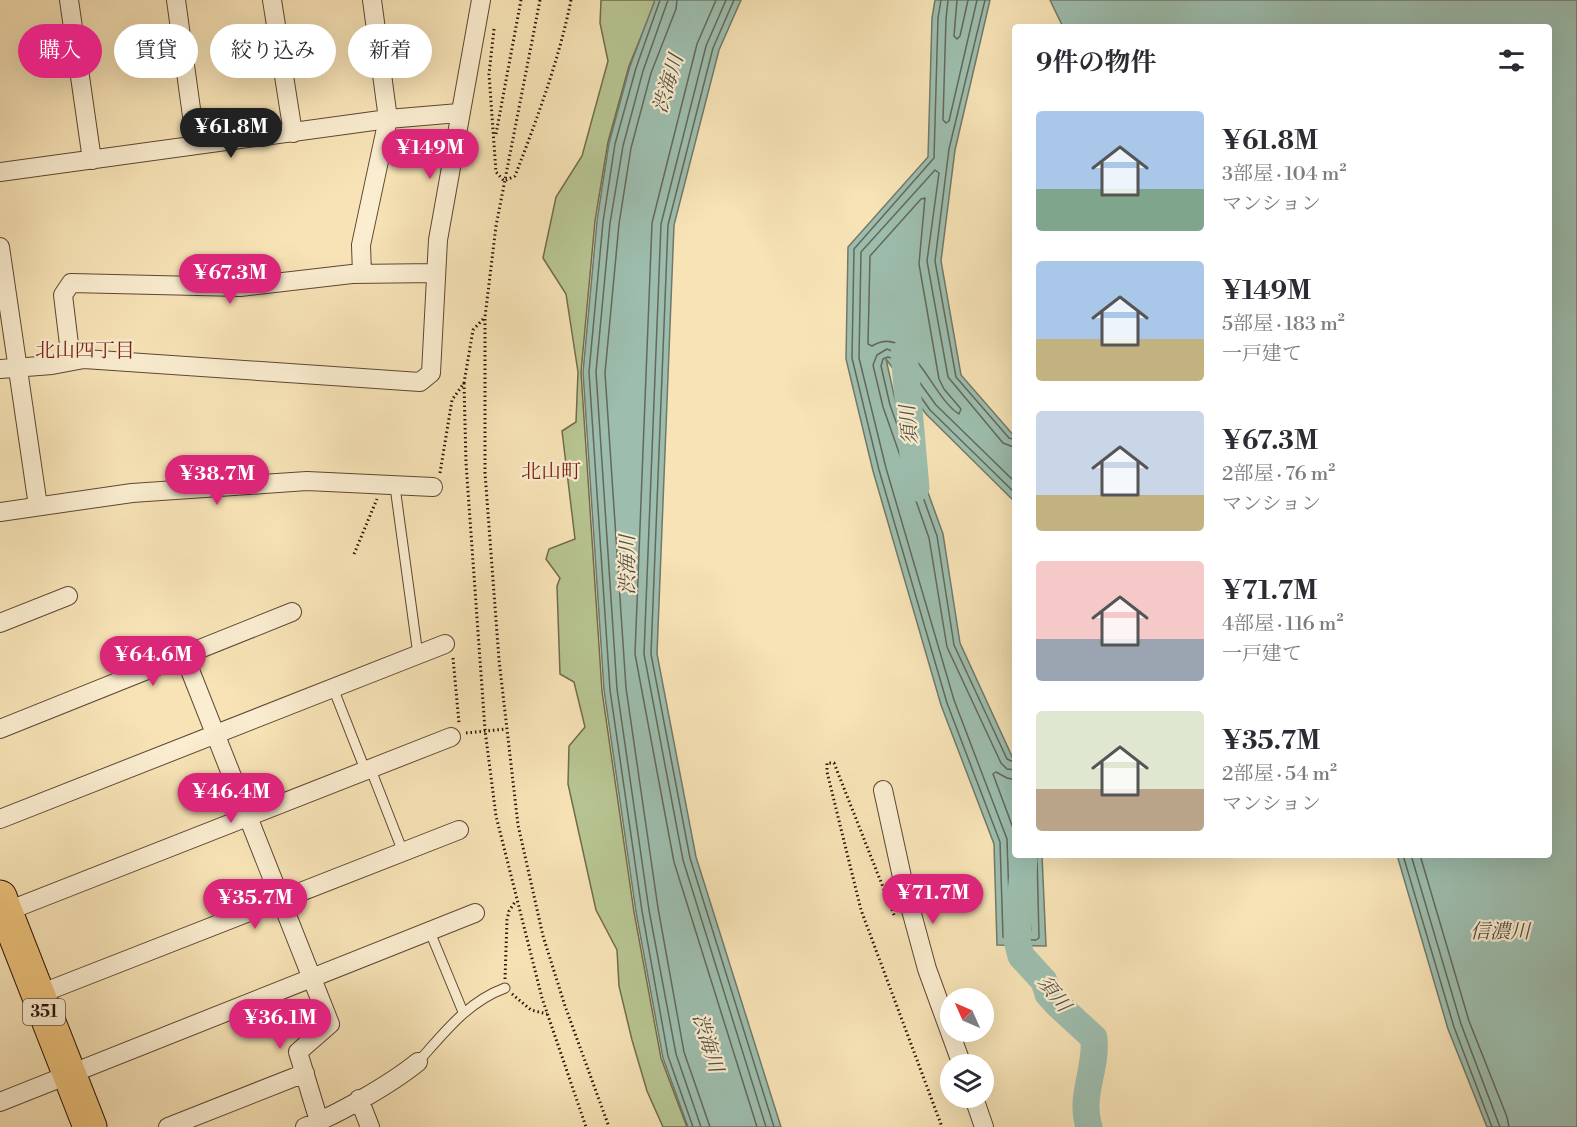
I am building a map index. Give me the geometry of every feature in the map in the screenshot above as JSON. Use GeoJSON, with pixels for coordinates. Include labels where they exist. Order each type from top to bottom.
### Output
{"type":"FeatureCollection","features":[{"type":"Feature","properties":{"kind":"highway","name":"351"},"geometry":{"type":"LineString","coordinates":[[2,908],[90,1127]]}},
{"type":"Feature","properties":{"kind":"street"},"geometry":{"type":"LineString","coordinates":[[69,0],[92,160]]}},
{"type":"Feature","properties":{"kind":"street"},"geometry":{"type":"LineString","coordinates":[[176,0],[196,145]]}},
{"type":"Feature","properties":{"kind":"street"},"geometry":{"type":"LineString","coordinates":[[272,0],[292,133]]}},
{"type":"Feature","properties":{"kind":"street"},"geometry":{"type":"LineString","coordinates":[[362,274],[361,245],[388,119],[372,0]]}},
{"type":"Feature","properties":{"kind":"street"},"geometry":{"type":"LineString","coordinates":[[9,368],[52,365],[84,359],[420,382],[431,373],[438,240],[481,0]]}},
{"type":"Feature","properties":{"kind":"street"},"geometry":{"type":"LineString","coordinates":[[0,172],[388,119],[459,113]]}},
{"type":"Feature","properties":{"kind":"street"},"geometry":{"type":"LineString","coordinates":[[0,248],[9,368],[38,506]]}},
{"type":"Feature","properties":{"kind":"street"},"geometry":{"type":"LineString","coordinates":[[71,361],[63,295],[71,283],[240,287],[362,274],[436,273]]}},
{"type":"Feature","properties":{"kind":"street"},"geometry":{"type":"LineString","coordinates":[[0,512],[132,493],[307,482],[433,487]]}},
{"type":"Feature","properties":{"kind":"street"},"geometry":{"type":"LineString","coordinates":[[0,623],[68,596]]}},
{"type":"Feature","properties":{"kind":"street"},"geometry":{"type":"LineString","coordinates":[[0,729],[292,612]]}},
{"type":"Feature","properties":{"kind":"street"},"geometry":{"type":"LineString","coordinates":[[0,819],[445,644]]}},
{"type":"Feature","properties":{"kind":"street"},"geometry":{"type":"LineString","coordinates":[[184,655],[330,1024],[298,1052],[305,1073],[312,1124],[359,1099],[418,1062]]}},
{"type":"Feature","properties":{"kind":"street"},"geometry":{"type":"LineString","coordinates":[[2,908],[368,771],[456,735]]}},
{"type":"Feature","properties":{"kind":"street"},"geometry":{"type":"LineString","coordinates":[[883,790],[902,877],[927,969],[958,1054]]}},
{"type":"Feature","properties":{"kind":"street"},"geometry":{"type":"LineString","coordinates":[[37,995],[459,830]]}},
{"type":"Feature","properties":{"kind":"street"},"geometry":{"type":"LineString","coordinates":[[0,1102],[71,1076],[475,913]]}},
{"type":"Feature","properties":{"kind":"street"},"geometry":{"type":"LineString","coordinates":[[168,1127],[305,1073]]}},
{"type":"Feature","properties":{"kind":"street"},"geometry":{"type":"LineString","coordinates":[[359,1099],[370,1127]]}},
{"type":"Feature","properties":{"kind":"street"},"geometry":{"type":"LineString","coordinates":[[977,1108],[984,1127]]}},
{"type":"Feature","properties":{"kind":"lane"},"geometry":{"type":"LineString","coordinates":[[388,486],[418,655]]}},
{"type":"Feature","properties":{"kind":"lane"},"geometry":{"type":"LineString","coordinates":[[333,688],[403,852]]}},
{"type":"Feature","properties":{"kind":"lane"},"geometry":{"type":"LineString","coordinates":[[430,932],[463,1012]]}},
{"type":"Feature","properties":{"kind":"lane"},"geometry":{"type":"LineString","coordinates":[[418,1062],[463,1012],[487,994],[505,988]]}},
{"type":"Feature","properties":{"kind":"path"},"geometry":{"type":"LineString","coordinates":[[495,138],[521,0]]}},
{"type":"Feature","properties":{"kind":"path"},"geometry":{"type":"LineString","coordinates":[[540,0],[496,226],[485,317],[485,473],[506,729],[518,825],[543,936],[565,1006],[609,1127]]}},
{"type":"Feature","properties":{"kind":"path"},"geometry":{"type":"LineString","coordinates":[[504,181],[515,176],[528,143],[565,28],[571,0]]}},
{"type":"Feature","properties":{"kind":"path"},"geometry":{"type":"LineString","coordinates":[[495,21],[489,74],[496,172],[504,181]]}},
{"type":"Feature","properties":{"kind":"path"},"geometry":{"type":"LineString","coordinates":[[485,317],[473,330],[464,383],[466,463],[485,730],[495,816],[515,902],[547,1014],[586,1127]]}},
{"type":"Feature","properties":{"kind":"path"},"geometry":{"type":"LineString","coordinates":[[433,487],[439,477],[452,400],[464,383]]}},
{"type":"Feature","properties":{"kind":"path"},"geometry":{"type":"LineString","coordinates":[[354,554],[388,486]]}},
{"type":"Feature","properties":{"kind":"path"},"geometry":{"type":"LineString","coordinates":[[445,644],[452,645],[456,735],[506,729]]}},
{"type":"Feature","properties":{"kind":"path"},"geometry":{"type":"LineString","coordinates":[[898,924],[834,763],[827,762],[827,772],[861,910],[942,1127]]}},
{"type":"Feature","properties":{"kind":"path"},"geometry":{"type":"LineString","coordinates":[[515,902],[509,911],[507,920],[505,988],[531,1010],[547,1014]]}},
{"type":"Feature","properties":{"kind":"green space"},"geometry":{"type":"Polygon","coordinates":[[[601,0],[656,0],[629,66],[608,142],[595,221],[581,372],[602,691],[634,912],[661,1058],[687,1127],[663,1127],[647,1091],[619,986],[617,950],[596,910],[568,784],[569,746],[585,727],[574,682],[560,674],[557,586],[560,578],[546,559],[549,549],[575,539],[562,431],[576,422],[578,372],[566,294],[543,258],[556,197],[582,156],[608,61],[600,23],[601,0]]]}},
{"type":"Feature","properties":{"kind":"water","name":"渋海川"},"geometry":{"type":"Polygon","coordinates":[[[655,0],[741,0],[719,50],[674,225],[657,654],[696,857],[781,1127],[688,1127],[663,1058],[636,912],[604,690],[583,372],[597,221],[609,143],[630,66],[655,0]]]}},
{"type":"Feature","properties":{"kind":"water"},"geometry":{"type":"Polygon","coordinates":[[[935,0],[990,0],[955,150],[941,261],[961,375],[1012,434],[1012,499],[926,414],[886,359],[896,404],[943,534],[960,643],[1012,756],[1012,858],[1042,858],[1046,946],[997,945],[994,844],[941,705],[873,471],[846,359],[848,247],[928,157],[932,18],[935,0]]]}},
{"type":"Feature","properties":{"kind":"water","name":"信濃川"},"geometry":{"type":"Polygon","coordinates":[[[1050,0],[1577,0],[1577,1127],[1487,1127],[1448,1029],[1398,858],[1552,858],[1552,24],[1062,24],[1050,0]]]}},
{"type":"Feature","properties":{"kind":"waterway","name":"須川"},"geometry":{"type":"LineString","coordinates":[[904,353],[916,488]]}},
{"type":"Feature","properties":{"kind":"waterway","name":"須川"},"geometry":{"type":"LineString","coordinates":[[1023,858],[1017,940],[1021,956],[1044,981],[1048,994],[1094,1038],[1086,1105],[1089,1127]]}},
{"type":"Feature","properties":{"kind":"district","name":"北山四丁目"},"geometry":{"type":"Point","coordinates":[85,351]}},
{"type":"Feature","properties":{"kind":"district","name":"北山町"},"geometry":{"type":"Point","coordinates":[551,472]}}]}
